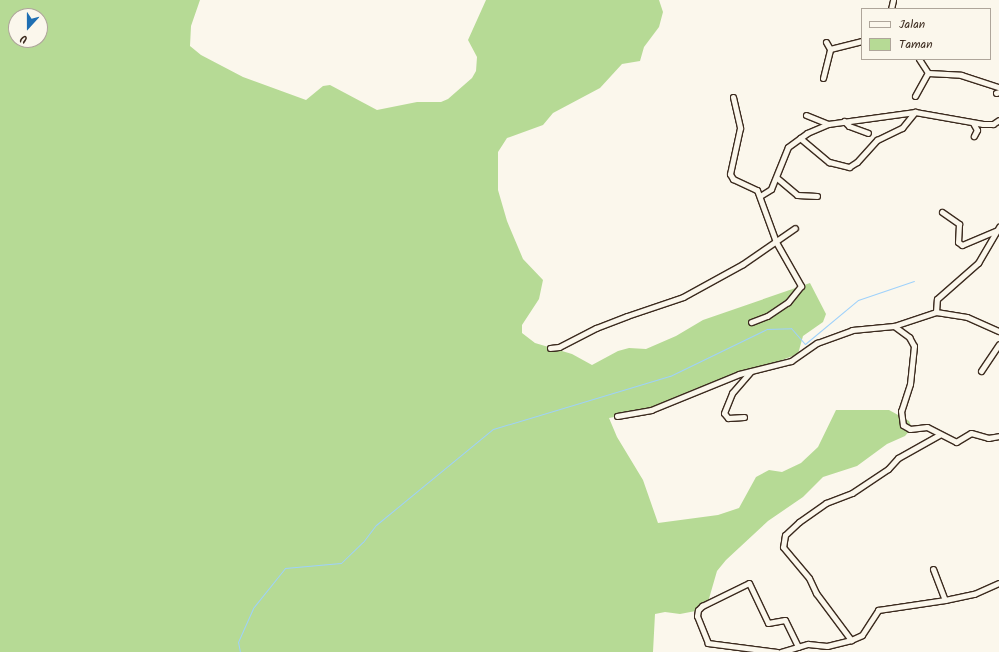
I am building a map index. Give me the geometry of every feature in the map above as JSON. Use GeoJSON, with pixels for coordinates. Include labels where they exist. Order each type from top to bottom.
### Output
{"type":"FeatureCollection","features":[{"type":"Feature","properties":{"kind":"street"},"geometry":{"type":"LineString","coordinates":[[823,78],[830,50],[826,42]]}},
{"type":"Feature","properties":{"kind":"street"},"geometry":{"type":"LineString","coordinates":[[830,50],[861,42]]}},
{"type":"Feature","properties":{"kind":"street"},"geometry":{"type":"LineString","coordinates":[[920,60],[928,73]]}},
{"type":"Feature","properties":{"kind":"street"},"geometry":{"type":"LineString","coordinates":[[928,73],[961,75],[999,87]]}},
{"type":"Feature","properties":{"kind":"street"},"geometry":{"type":"LineString","coordinates":[[915,96],[928,73]]}},
{"type":"Feature","properties":{"kind":"street"},"geometry":{"type":"LineString","coordinates":[[734,97],[740,128],[730,174],[737,181],[752,186],[760,196],[776,242],[800,282],[800,290],[795,297],[771,314],[751,322]]}},
{"type":"Feature","properties":{"kind":"street"},"geometry":{"type":"LineString","coordinates":[[760,196],[772,189],[785,151],[815,128],[844,121],[915,112],[973,123],[993,124],[999,120]]}},
{"type":"Feature","properties":{"kind":"street"},"geometry":{"type":"LineString","coordinates":[[800,138],[829,162],[849,167],[857,162],[877,140],[902,128],[915,112]]}},
{"type":"Feature","properties":{"kind":"street"},"geometry":{"type":"LineString","coordinates":[[806,115],[828,124]]}},
{"type":"Feature","properties":{"kind":"street"},"geometry":{"type":"LineString","coordinates":[[946,117],[949,123]]}},
{"type":"Feature","properties":{"kind":"street"},"geometry":{"type":"LineString","coordinates":[[844,121],[849,126],[868,133]]}},
{"type":"Feature","properties":{"kind":"street"},"geometry":{"type":"LineString","coordinates":[[973,123],[976,130],[974,136]]}},
{"type":"Feature","properties":{"kind":"street"},"geometry":{"type":"LineString","coordinates":[[777,178],[798,195],[816,196]]}},
{"type":"Feature","properties":{"kind":"street"},"geometry":{"type":"LineString","coordinates":[[942,212],[958,221],[960,227],[958,242],[962,245],[997,229]]}},
{"type":"Feature","properties":{"kind":"street"},"geometry":{"type":"LineString","coordinates":[[550,348],[558,347],[596,328],[627,316],[683,297],[718,279],[795,228]]}},
{"type":"Feature","properties":{"kind":"street"},"geometry":{"type":"LineString","coordinates":[[936,312],[937,299],[978,263],[997,229]]}},
{"type":"Feature","properties":{"kind":"street"},"geometry":{"type":"LineString","coordinates":[[618,416],[652,410],[752,370],[791,361],[817,343],[837,334],[876,326],[894,326],[936,312],[967,317],[999,331]]}},
{"type":"Feature","properties":{"kind":"street"},"geometry":{"type":"LineString","coordinates":[[894,326],[909,337],[914,346],[910,384],[901,411],[903,425],[910,429],[923,426],[956,442],[970,434],[988,438],[999,436]]}},
{"type":"Feature","properties":{"kind":"street"},"geometry":{"type":"LineString","coordinates":[[981,371],[999,344]]}},
{"type":"Feature","properties":{"kind":"street"},"geometry":{"type":"LineString","coordinates":[[744,417],[728,418],[724,413],[725,407],[732,393],[752,370]]}},
{"type":"Feature","properties":{"kind":"street"},"geometry":{"type":"LineString","coordinates":[[851,640],[816,593],[809,578],[784,550],[785,535],[826,503],[852,493],[888,469],[898,458],[939,435]]}},
{"type":"Feature","properties":{"kind":"street"},"geometry":{"type":"LineString","coordinates":[[933,569],[945,600]]}},
{"type":"Feature","properties":{"kind":"street"},"geometry":{"type":"LineString","coordinates":[[777,652],[708,643],[696,616],[698,610],[702,606],[749,583],[768,623],[785,620],[798,647]]}},
{"type":"Feature","properties":{"kind":"street"},"geometry":{"type":"LineString","coordinates":[[781,652],[808,644],[827,646],[851,640],[862,635],[878,610],[974,594],[999,583]]}},
{"type":"Feature","properties":{"kind":"green space"},"geometry":{"type":"Polygon","coordinates":[[[0,0],[200,0],[191,26],[190,46],[201,55],[243,77],[306,100],[323,86],[330,85],[377,110],[417,102],[441,102],[448,99],[472,78],[476,71],[477,57],[468,40],[486,0],[659,0],[663,12],[659,27],[644,47],[640,61],[622,64],[600,88],[553,113],[543,125],[507,138],[498,152],[498,190],[507,221],[523,259],[543,280],[539,299],[522,325],[522,333],[535,343],[572,354],[592,365],[618,351],[629,348],[646,349],[676,336],[703,320],[810,283],[826,314],[823,322],[803,336],[798,354],[761,368],[746,369],[726,381],[697,388],[640,412],[609,418],[617,437],[643,480],[658,523],[718,515],[739,508],[756,477],[769,470],[782,472],[801,463],[818,447],[836,410],[889,410],[909,421],[912,428],[905,436],[887,444],[857,466],[823,477],[803,497],[768,521],[726,560],[717,571],[706,609],[680,614],[665,612],[655,614],[653,652],[0,652],[0,0]]]}},
{"type":"Feature","properties":{"kind":"waterway"},"geometry":{"type":"LineString","coordinates":[[240,652],[238,642],[253,608],[285,568],[341,563],[363,542],[376,525],[493,429],[670,376],[767,329],[791,328],[805,344],[858,300],[914,281]]}}]}
